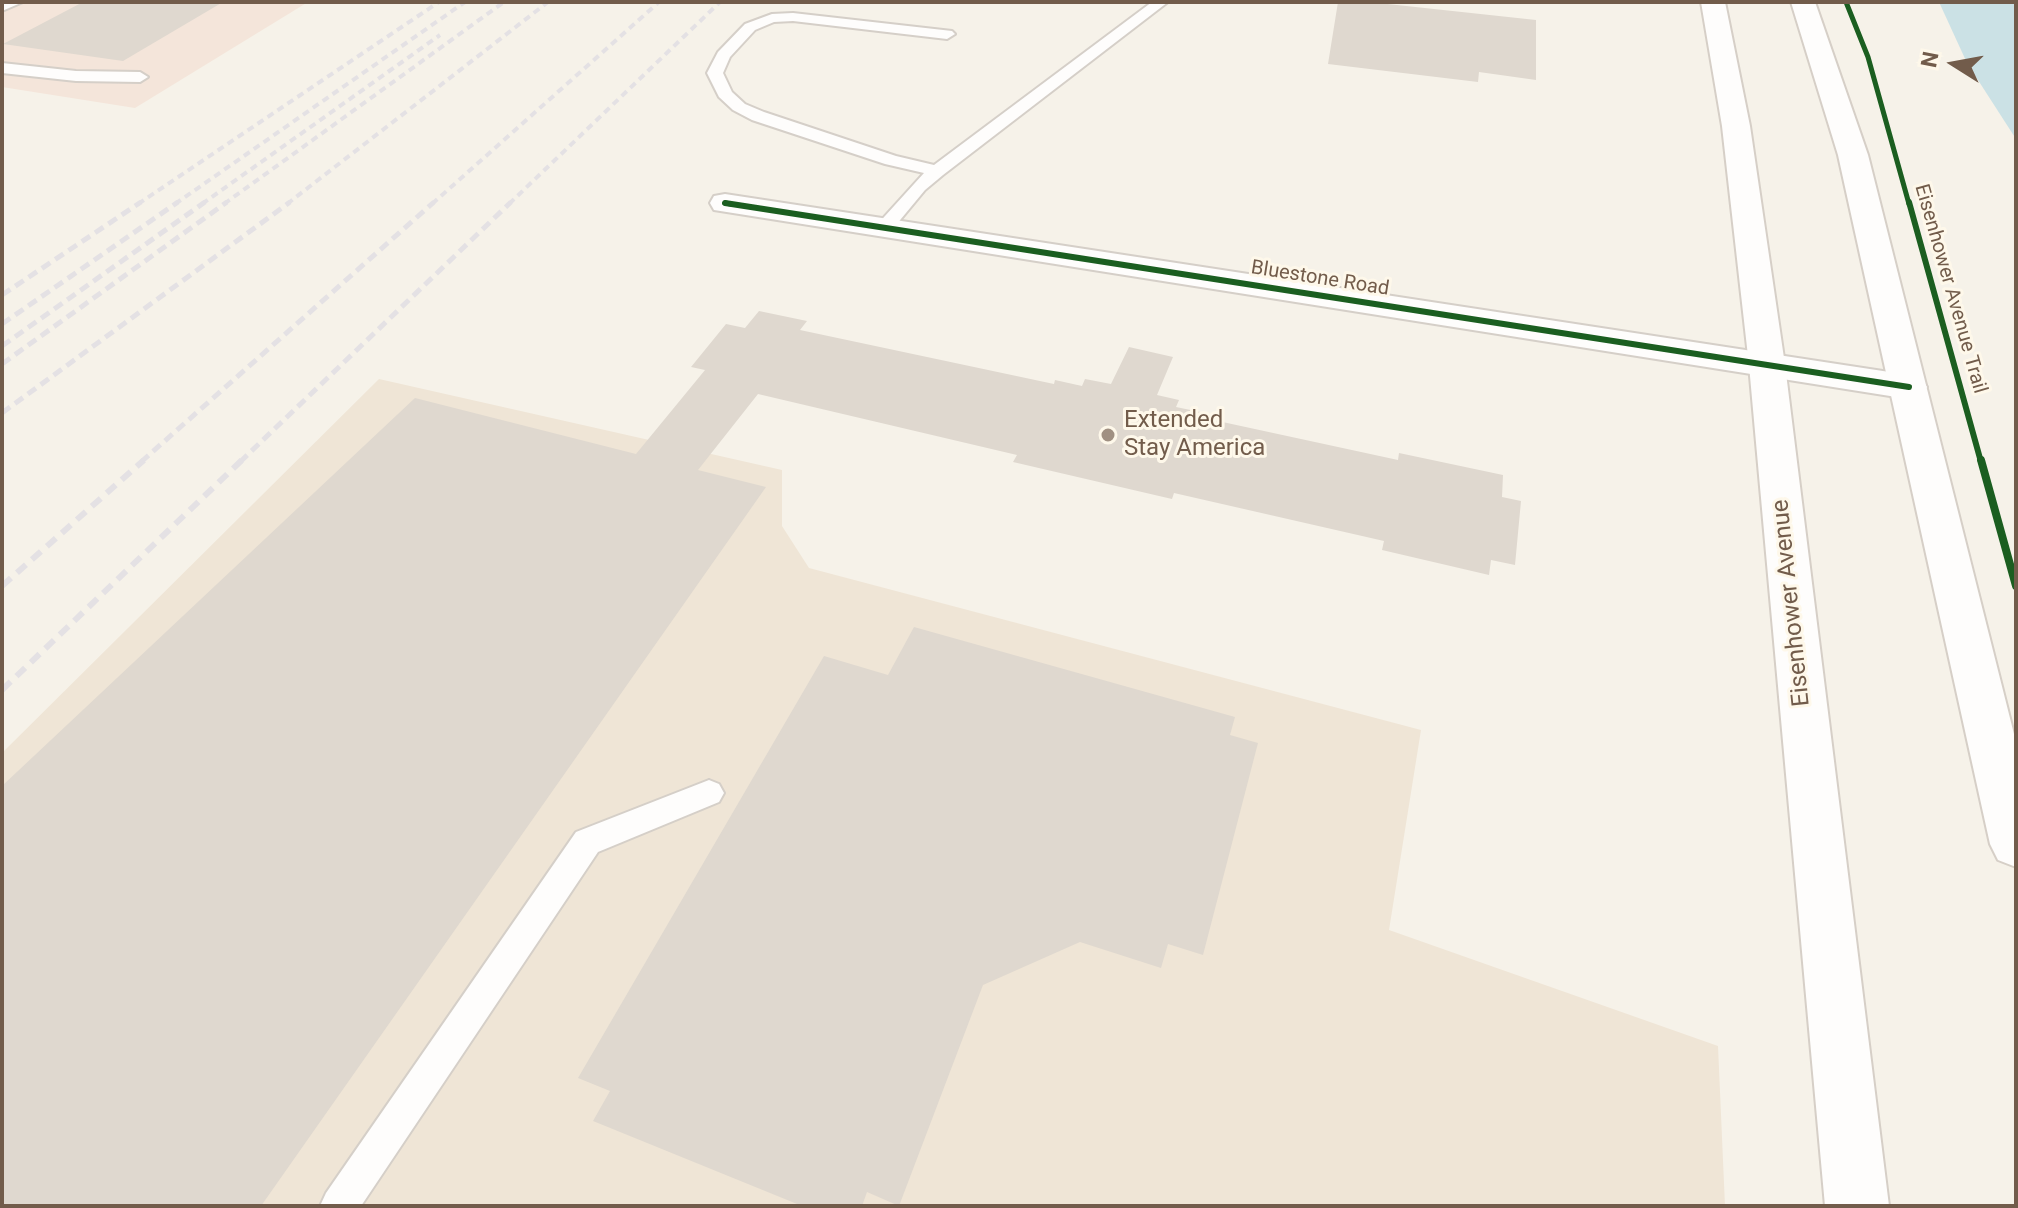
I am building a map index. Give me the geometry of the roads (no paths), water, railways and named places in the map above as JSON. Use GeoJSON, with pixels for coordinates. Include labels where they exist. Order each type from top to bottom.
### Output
{"type":"FeatureCollection","features":[{"type":"Feature","properties":{"kind":"main road","name":"Eisenhower Avenue"},"geometry":{"type":"LineString","coordinates":[[1713,2],[1736,126],[1767,365],[1857,1206]]}},
{"type":"Feature","properties":{"kind":"main road"},"geometry":{"type":"LineString","coordinates":[[1803,2],[1853,155],[2016,844]]}},
{"type":"Feature","properties":{"kind":"main road","name":"Bluestone Road"},"geometry":{"type":"LineString","coordinates":[[725,203],[1909,387]]}},
{"type":"Feature","properties":{"kind":"lane"},"geometry":{"type":"LineString","coordinates":[[2,7],[16,2]]}},
{"type":"Feature","properties":{"kind":"lane"},"geometry":{"type":"LineString","coordinates":[[884,227],[919,186],[937,171],[1161,2]]}},
{"type":"Feature","properties":{"kind":"lane"},"geometry":{"type":"LineString","coordinates":[[937,171],[838,144],[758,116],[739,107],[725,94],[715,73],[723,55],[750,27],[772,18],[793,17],[947,34]]}},
{"type":"Feature","properties":{"kind":"lane"},"geometry":{"type":"LineString","coordinates":[[2,68],[76,76],[140,77]]}},
{"type":"Feature","properties":{"kind":"lane"},"geometry":{"type":"LineString","coordinates":[[339,1206],[587,842],[709,793]]}},
{"type":"Feature","properties":{"kind":"railway"},"geometry":{"type":"LineString","coordinates":[[138,204],[439,2]]}},
{"type":"Feature","properties":{"kind":"railway"},"geometry":{"type":"LineString","coordinates":[[175,204],[465,2]]}},
{"type":"Feature","properties":{"kind":"railway"},"geometry":{"type":"LineString","coordinates":[[224,204],[504,2]]}},
{"type":"Feature","properties":{"kind":"railway"},"geometry":{"type":"LineString","coordinates":[[287,204],[548,2]]}},
{"type":"Feature","properties":{"kind":"railway"},"geometry":{"type":"LineString","coordinates":[[432,204],[659,2]]}},
{"type":"Feature","properties":{"kind":"railway"},"geometry":{"type":"LineString","coordinates":[[509,204],[720,2]]}},
{"type":"Feature","properties":{"kind":"railway"},"geometry":{"type":"LineString","coordinates":[[202,204],[440,35]]}},
{"type":"Feature","properties":{"kind":"railway"},"geometry":{"type":"LineString","coordinates":[[2,295],[141,202]]}},
{"type":"Feature","properties":{"kind":"railway"},"geometry":{"type":"LineString","coordinates":[[2,324],[178,202]]}},
{"type":"Feature","properties":{"kind":"railway"},"geometry":{"type":"LineString","coordinates":[[2,346],[205,202]]}},
{"type":"Feature","properties":{"kind":"railway"},"geometry":{"type":"LineString","coordinates":[[2,364],[227,202]]}},
{"type":"Feature","properties":{"kind":"railway"},"geometry":{"type":"LineString","coordinates":[[2,413],[290,202]]}},
{"type":"Feature","properties":{"kind":"railway"},"geometry":{"type":"LineString","coordinates":[[141,462],[434,202]]}},
{"type":"Feature","properties":{"kind":"railway"},"geometry":{"type":"LineString","coordinates":[[240,462],[511,202]]}},
{"type":"Feature","properties":{"kind":"railway"},"geometry":{"type":"LineString","coordinates":[[2,586],[144,460]]}},
{"type":"Feature","properties":{"kind":"railway"},"geometry":{"type":"LineString","coordinates":[[2,690],[242,460]]}},
{"type":"Feature","properties":{"kind":"place","name":"Extended Stay America"},"geometry":{"type":"Point","coordinates":[1108,435]}}]}
